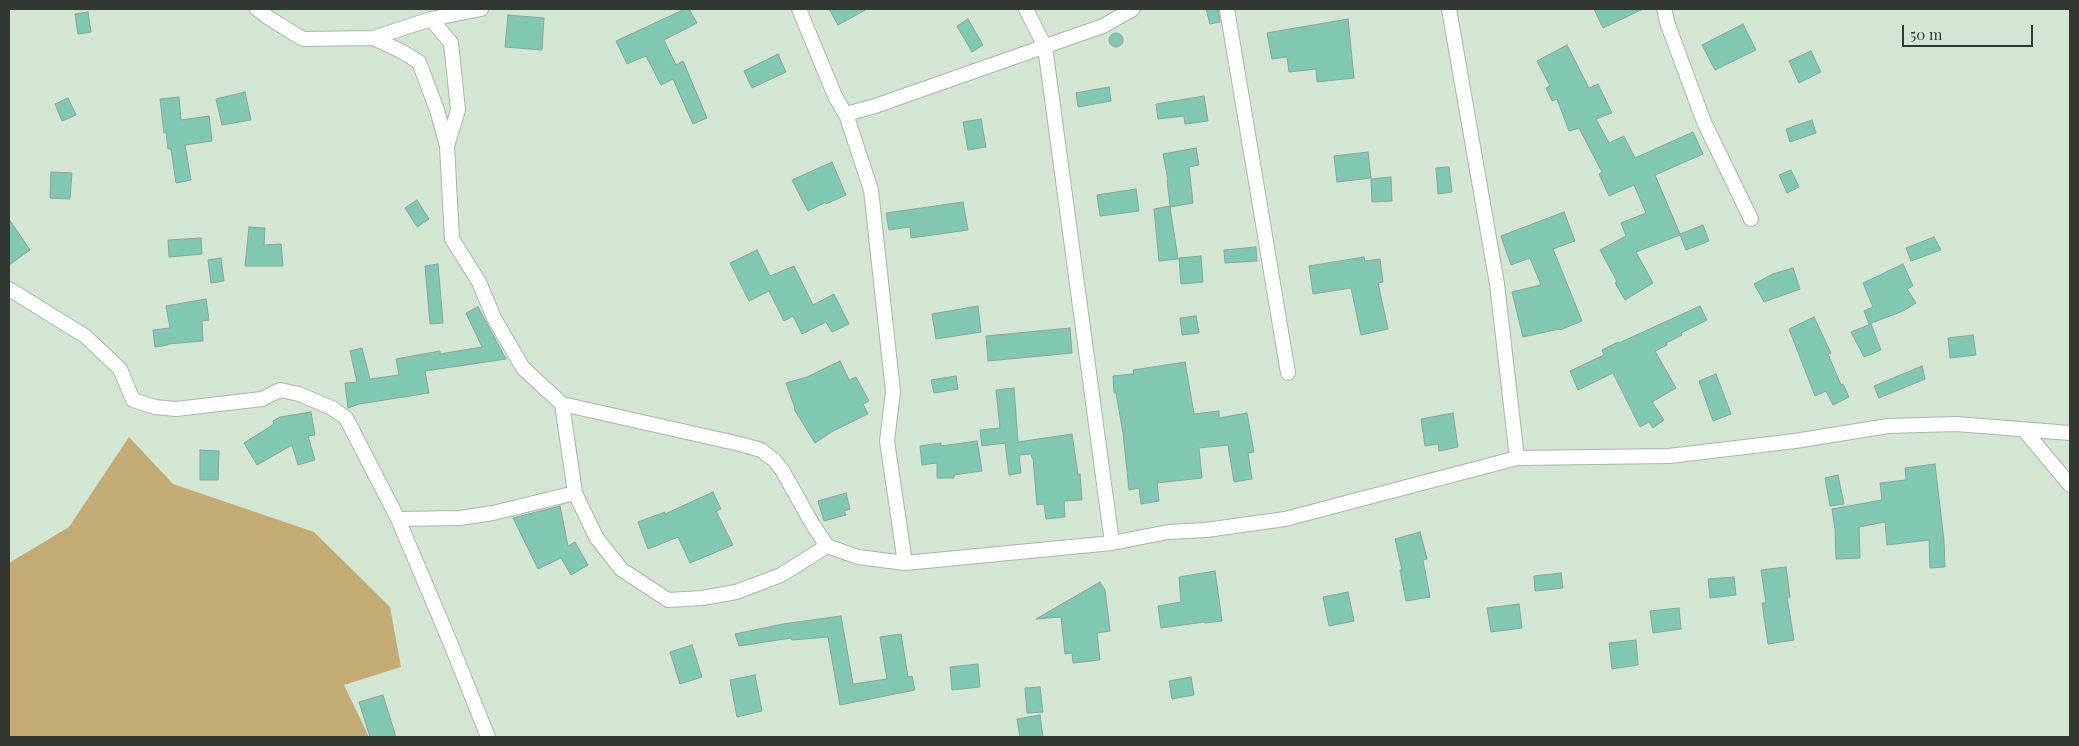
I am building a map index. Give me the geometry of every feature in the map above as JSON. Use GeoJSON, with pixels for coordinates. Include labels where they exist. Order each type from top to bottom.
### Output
{"type":"FeatureCollection","features":[{"type":"Feature","properties":{"kind":"street"},"geometry":{"type":"LineString","coordinates":[[257,9],[303,39],[373,38],[431,19],[481,9]]}},
{"type":"Feature","properties":{"kind":"street"},"geometry":{"type":"LineString","coordinates":[[798,9],[835,96],[847,117],[871,190],[893,392],[887,441],[905,564]]}},
{"type":"Feature","properties":{"kind":"street"},"geometry":{"type":"LineString","coordinates":[[1026,9],[1045,47],[1112,543]]}},
{"type":"Feature","properties":{"kind":"street"},"geometry":{"type":"LineString","coordinates":[[847,117],[850,112],[875,106],[1104,26],[1133,9]]}},
{"type":"Feature","properties":{"kind":"street"},"geometry":{"type":"LineString","coordinates":[[1227,9],[1288,374]]}},
{"type":"Feature","properties":{"kind":"street"},"geometry":{"type":"LineString","coordinates":[[1449,9],[1497,284],[1517,458]]}},
{"type":"Feature","properties":{"kind":"street"},"geometry":{"type":"LineString","coordinates":[[1664,9],[1668,25],[1704,122],[1751,219]]}},
{"type":"Feature","properties":{"kind":"street"},"geometry":{"type":"LineString","coordinates":[[431,19],[451,43],[458,110],[447,146]]}},
{"type":"Feature","properties":{"kind":"street"},"geometry":{"type":"LineString","coordinates":[[373,38],[419,62],[437,110],[447,146],[452,239],[479,282],[494,318],[523,368],[562,404],[760,450],[774,460],[782,470],[827,546],[858,557],[905,564],[1112,543],[1168,532],[1206,530],[1285,519],[1517,458],[1669,456],[1795,441],[1888,426],[1956,424],[2070,433]]}},
{"type":"Feature","properties":{"kind":"street"},"geometry":{"type":"LineString","coordinates":[[9,289],[85,336],[120,369],[133,400],[155,407],[176,409],[262,399],[280,390],[299,394],[332,408],[346,418],[398,519],[488,737]]}},
{"type":"Feature","properties":{"kind":"street"},"geometry":{"type":"LineString","coordinates":[[562,404],[575,493],[596,536],[621,569],[668,600],[702,598],[736,592],[781,574],[827,546]]}},
{"type":"Feature","properties":{"kind":"street"},"geometry":{"type":"LineString","coordinates":[[2024,430],[2070,485]]}},
{"type":"Feature","properties":{"kind":"street"},"geometry":{"type":"LineString","coordinates":[[398,519],[460,518],[493,513],[575,493]]}},
{"type":"Feature","properties":{"kind":"shaded area"},"geometry":{"type":"Polygon","coordinates":[[[129,437],[173,484],[314,532],[390,607],[401,667],[344,685],[369,737],[10,737],[9,563],[69,527],[129,437]]]}},
{"type":"Feature","properties":{"kind":"building"},"geometry":{"type":"Polygon","coordinates":[[[685,9],[689,9],[697,23],[664,40],[676,65],[683,61],[707,118],[693,124],[673,79],[661,85],[646,56],[627,64],[616,41],[685,9]]]}},
{"type":"Feature","properties":{"kind":"building"},"geometry":{"type":"Polygon","coordinates":[[[829,9],[867,9],[838,25],[829,9]]]}},
{"type":"Feature","properties":{"kind":"building"},"geometry":{"type":"Polygon","coordinates":[[[1206,9],[1218,9],[1220,22],[1210,24],[1206,9]]]}},
{"type":"Feature","properties":{"kind":"building"},"geometry":{"type":"Polygon","coordinates":[[[1594,9],[1643,9],[1603,28],[1594,9]]]}},
{"type":"Feature","properties":{"kind":"building"},"geometry":{"type":"Polygon","coordinates":[[[88,12],[91,32],[78,34],[75,14],[88,12]]]}},
{"type":"Feature","properties":{"kind":"building"},"geometry":{"type":"Polygon","coordinates":[[[508,15],[544,18],[542,50],[505,47],[508,15]]]}},
{"type":"Feature","properties":{"kind":"building"},"geometry":{"type":"Polygon","coordinates":[[[968,19],[983,45],[972,52],[957,26],[968,19]]]}},
{"type":"Feature","properties":{"kind":"building"},"geometry":{"type":"Polygon","coordinates":[[[1348,19],[1354,78],[1317,82],[1316,69],[1289,72],[1287,57],[1272,59],[1267,33],[1348,19]]]}},
{"type":"Feature","properties":{"kind":"building"},"geometry":{"type":"Polygon","coordinates":[[[1743,24],[1756,50],[1715,70],[1702,45],[1743,24]]]}},
{"type":"Feature","properties":{"kind":"building"},"geometry":{"type":"Polygon","coordinates":[[[1113,33],[1119,33],[1123,40],[1119,47],[1113,47],[1109,43],[1109,37],[1113,33]]]}},
{"type":"Feature","properties":{"kind":"building"},"geometry":{"type":"Polygon","coordinates":[[[1567,45],[1589,88],[1598,84],[1612,113],[1596,119],[1609,143],[1624,136],[1635,158],[1693,132],[1703,154],[1655,175],[1680,234],[1703,225],[1709,241],[1686,250],[1680,235],[1636,252],[1653,283],[1625,300],[1600,250],[1626,236],[1621,223],[1646,213],[1634,185],[1609,196],[1599,174],[1602,172],[1579,128],[1569,131],[1557,99],[1552,101],[1546,88],[1550,86],[1537,61],[1567,45]]]}},
{"type":"Feature","properties":{"kind":"building"},"geometry":{"type":"Polygon","coordinates":[[[1811,51],[1821,72],[1799,83],[1789,61],[1811,51]]]}},
{"type":"Feature","properties":{"kind":"building"},"geometry":{"type":"Polygon","coordinates":[[[778,54],[786,72],[752,88],[744,71],[778,54]]]}},
{"type":"Feature","properties":{"kind":"building"},"geometry":{"type":"Polygon","coordinates":[[[1109,87],[1111,101],[1078,107],[1076,93],[1109,87]]]}},
{"type":"Feature","properties":{"kind":"building"},"geometry":{"type":"Polygon","coordinates":[[[245,92],[251,120],[222,125],[216,99],[245,92]]]}},
{"type":"Feature","properties":{"kind":"building"},"geometry":{"type":"Polygon","coordinates":[[[1204,96],[1208,121],[1185,124],[1184,116],[1158,119],[1156,104],[1204,96]]]}},
{"type":"Feature","properties":{"kind":"building"},"geometry":{"type":"Polygon","coordinates":[[[179,97],[181,120],[209,116],[212,141],[185,145],[191,180],[176,183],[171,149],[168,149],[166,132],[164,133],[160,99],[179,97]]]}},
{"type":"Feature","properties":{"kind":"building"},"geometry":{"type":"Polygon","coordinates":[[[68,98],[76,115],[62,121],[55,104],[68,98]]]}},
{"type":"Feature","properties":{"kind":"building"},"geometry":{"type":"Polygon","coordinates":[[[981,119],[986,147],[968,150],[963,122],[981,119]]]}},
{"type":"Feature","properties":{"kind":"building"},"geometry":{"type":"Polygon","coordinates":[[[1812,120],[1816,133],[1790,142],[1786,129],[1812,120]]]}},
{"type":"Feature","properties":{"kind":"building"},"geometry":{"type":"Polygon","coordinates":[[[1196,148],[1199,165],[1189,167],[1193,203],[1170,207],[1178,259],[1159,261],[1154,209],[1170,206],[1163,154],[1196,148]]]}},
{"type":"Feature","properties":{"kind":"building"},"geometry":{"type":"Polygon","coordinates":[[[1368,152],[1371,178],[1337,182],[1334,156],[1368,152]]]}},
{"type":"Feature","properties":{"kind":"building"},"geometry":{"type":"Polygon","coordinates":[[[832,162],[846,195],[808,211],[792,180],[832,162]]]}},
{"type":"Feature","properties":{"kind":"building"},"geometry":{"type":"Polygon","coordinates":[[[1449,167],[1452,192],[1438,194],[1436,168],[1449,167]]]}},
{"type":"Feature","properties":{"kind":"building"},"geometry":{"type":"Polygon","coordinates":[[[1791,170],[1799,187],[1787,193],[1779,175],[1791,170]]]}},
{"type":"Feature","properties":{"kind":"building"},"geometry":{"type":"Polygon","coordinates":[[[51,172],[72,173],[70,199],[50,198],[51,172]]]}},
{"type":"Feature","properties":{"kind":"building"},"geometry":{"type":"Polygon","coordinates":[[[1391,177],[1392,201],[1372,202],[1371,179],[1391,177]]]}},
{"type":"Feature","properties":{"kind":"building"},"geometry":{"type":"Polygon","coordinates":[[[1136,189],[1139,211],[1100,216],[1097,195],[1136,189]]]}},
{"type":"Feature","properties":{"kind":"building"},"geometry":{"type":"Polygon","coordinates":[[[417,200],[429,219],[417,227],[405,208],[417,200]]]}},
{"type":"Feature","properties":{"kind":"building"},"geometry":{"type":"Polygon","coordinates":[[[963,202],[968,230],[911,238],[910,227],[889,230],[886,213],[963,202]]]}},
{"type":"Feature","properties":{"kind":"building"},"geometry":{"type":"Polygon","coordinates":[[[1564,212],[1575,241],[1553,249],[1582,321],[1560,330],[1523,337],[1512,292],[1541,285],[1530,258],[1511,265],[1501,236],[1564,212]]]}},
{"type":"Feature","properties":{"kind":"building"},"geometry":{"type":"Polygon","coordinates":[[[9,219],[30,250],[9,265],[9,219]]]}},
{"type":"Feature","properties":{"kind":"building"},"geometry":{"type":"Polygon","coordinates":[[[249,227],[265,228],[264,245],[281,244],[283,266],[245,266],[249,227]]]}},
{"type":"Feature","properties":{"kind":"building"},"geometry":{"type":"Polygon","coordinates":[[[1934,237],[1941,250],[1911,261],[1906,248],[1934,237]]]}},
{"type":"Feature","properties":{"kind":"building"},"geometry":{"type":"Polygon","coordinates":[[[201,238],[202,254],[169,257],[168,240],[201,238]]]}},
{"type":"Feature","properties":{"kind":"building"},"geometry":{"type":"Polygon","coordinates":[[[1256,247],[1257,261],[1225,263],[1224,250],[1256,247]]]}},
{"type":"Feature","properties":{"kind":"building"},"geometry":{"type":"Polygon","coordinates":[[[757,250],[770,276],[794,266],[813,305],[834,294],[849,324],[832,332],[826,322],[802,334],[793,316],[784,321],[769,291],[749,301],[730,263],[757,250]]]}},
{"type":"Feature","properties":{"kind":"building"},"geometry":{"type":"Polygon","coordinates":[[[1201,256],[1203,282],[1181,284],[1179,258],[1201,256]]]}},
{"type":"Feature","properties":{"kind":"building"},"geometry":{"type":"Polygon","coordinates":[[[1364,257],[1365,261],[1380,259],[1383,282],[1378,283],[1388,329],[1361,335],[1351,288],[1313,294],[1309,266],[1364,257]]]}},
{"type":"Feature","properties":{"kind":"building"},"geometry":{"type":"Polygon","coordinates":[[[221,258],[224,281],[211,283],[208,260],[221,258]]]}},
{"type":"Feature","properties":{"kind":"building"},"geometry":{"type":"Polygon","coordinates":[[[438,264],[443,323],[430,324],[425,266],[438,264]]]}},
{"type":"Feature","properties":{"kind":"building"},"geometry":{"type":"Polygon","coordinates":[[[1903,264],[1913,286],[1907,289],[1916,303],[1903,311],[1869,324],[1864,311],[1873,307],[1863,283],[1903,264]]]}},
{"type":"Feature","properties":{"kind":"building"},"geometry":{"type":"Polygon","coordinates":[[[1793,268],[1800,289],[1764,302],[1754,284],[1773,274],[1793,268]]]}},
{"type":"Feature","properties":{"kind":"building"},"geometry":{"type":"Polygon","coordinates":[[[206,299],[209,320],[202,321],[203,341],[155,347],[153,330],[170,328],[166,306],[206,299]]]}},
{"type":"Feature","properties":{"kind":"building"},"geometry":{"type":"Polygon","coordinates":[[[978,306],[981,332],[936,339],[932,314],[978,306]]]}},
{"type":"Feature","properties":{"kind":"building"},"geometry":{"type":"Polygon","coordinates":[[[1700,306],[1707,320],[1681,333],[1682,335],[1655,351],[1676,388],[1652,402],[1664,420],[1653,428],[1649,422],[1640,427],[1613,373],[1578,390],[1570,371],[1604,355],[1602,350],[1618,342],[1700,306]]]}},
{"type":"Feature","properties":{"kind":"building"},"geometry":{"type":"Polygon","coordinates":[[[478,307],[506,359],[425,371],[429,393],[359,404],[348,408],[345,383],[357,382],[350,351],[362,348],[370,379],[399,375],[396,359],[440,351],[440,354],[482,347],[466,313],[478,307]]]}},
{"type":"Feature","properties":{"kind":"building"},"geometry":{"type":"Polygon","coordinates":[[[1196,316],[1199,333],[1182,335],[1180,318],[1196,316]]]}},
{"type":"Feature","properties":{"kind":"building"},"geometry":{"type":"Polygon","coordinates":[[[1814,317],[1831,353],[1828,354],[1841,385],[1843,384],[1849,397],[1833,405],[1826,391],[1815,396],[1789,329],[1814,317]]]}},
{"type":"Feature","properties":{"kind":"building"},"geometry":{"type":"Polygon","coordinates":[[[1871,324],[1881,350],[1864,357],[1851,332],[1871,324]]]}},
{"type":"Feature","properties":{"kind":"building"},"geometry":{"type":"Polygon","coordinates":[[[1070,328],[1072,353],[988,361],[986,336],[1070,328]]]}},
{"type":"Feature","properties":{"kind":"building"},"geometry":{"type":"Polygon","coordinates":[[[1973,335],[1976,355],[1950,358],[1948,338],[1973,335]]]}},
{"type":"Feature","properties":{"kind":"building"},"geometry":{"type":"Polygon","coordinates":[[[840,361],[849,380],[856,377],[869,401],[863,404],[868,414],[833,431],[815,443],[794,409],[786,383],[807,377],[840,361]]]}},
{"type":"Feature","properties":{"kind":"building"},"geometry":{"type":"Polygon","coordinates":[[[1185,362],[1194,414],[1219,411],[1219,418],[1247,413],[1254,452],[1248,453],[1252,479],[1234,482],[1228,445],[1199,448],[1202,478],[1157,483],[1159,501],[1141,504],[1139,488],[1129,490],[1123,433],[1116,393],[1114,393],[1113,376],[1134,374],[1133,370],[1185,362]]]}},
{"type":"Feature","properties":{"kind":"building"},"geometry":{"type":"Polygon","coordinates":[[[1922,366],[1925,379],[1879,398],[1874,386],[1922,366]]]}},
{"type":"Feature","properties":{"kind":"building"},"geometry":{"type":"Polygon","coordinates":[[[1716,374],[1731,414],[1713,421],[1699,381],[1716,374]]]}},
{"type":"Feature","properties":{"kind":"building"},"geometry":{"type":"Polygon","coordinates":[[[956,376],[958,389],[934,393],[931,380],[956,376]]]}},
{"type":"Feature","properties":{"kind":"building"},"geometry":{"type":"Polygon","coordinates":[[[1014,388],[1018,442],[1072,434],[1078,475],[1080,474],[1082,500],[1064,501],[1065,517],[1046,519],[1044,504],[1037,505],[1033,458],[1031,454],[1019,455],[1021,473],[1009,475],[1005,443],[982,446],[980,430],[1000,428],[996,390],[1014,388]]]}},
{"type":"Feature","properties":{"kind":"building"},"geometry":{"type":"Polygon","coordinates":[[[311,412],[315,435],[308,436],[315,460],[298,465],[292,445],[257,465],[244,443],[274,424],[273,421],[280,417],[311,412]]]}},
{"type":"Feature","properties":{"kind":"building"},"geometry":{"type":"Polygon","coordinates":[[[1453,413],[1458,447],[1439,451],[1438,444],[1425,446],[1421,419],[1453,413]]]}},
{"type":"Feature","properties":{"kind":"building"},"geometry":{"type":"Polygon","coordinates":[[[977,441],[982,471],[954,475],[954,478],[937,478],[937,463],[922,465],[920,446],[941,443],[941,446],[977,441]]]}},
{"type":"Feature","properties":{"kind":"building"},"geometry":{"type":"Polygon","coordinates":[[[200,450],[219,451],[218,480],[200,480],[200,450]]]}},
{"type":"Feature","properties":{"kind":"building"},"geometry":{"type":"Polygon","coordinates":[[[1935,464],[1944,541],[1945,567],[1930,568],[1929,540],[1887,545],[1885,522],[1859,527],[1860,558],[1836,559],[1832,509],[1882,500],[1880,483],[1906,480],[1905,468],[1935,464]]]}},
{"type":"Feature","properties":{"kind":"building"},"geometry":{"type":"Polygon","coordinates":[[[1838,475],[1844,504],[1830,506],[1825,478],[1838,475]]]}},
{"type":"Feature","properties":{"kind":"building"},"geometry":{"type":"Polygon","coordinates":[[[713,492],[721,509],[716,511],[733,545],[690,563],[678,537],[648,549],[638,522],[665,512],[665,514],[713,492]]]}},
{"type":"Feature","properties":{"kind":"building"},"geometry":{"type":"Polygon","coordinates":[[[846,493],[850,509],[844,511],[846,515],[824,521],[818,501],[846,493]]]}},
{"type":"Feature","properties":{"kind":"building"},"geometry":{"type":"Polygon","coordinates":[[[560,506],[568,546],[575,542],[588,565],[571,575],[561,558],[538,569],[513,518],[560,506]]]}},
{"type":"Feature","properties":{"kind":"building"},"geometry":{"type":"Polygon","coordinates":[[[1420,532],[1427,559],[1423,560],[1430,597],[1406,601],[1395,539],[1420,532]]]}},
{"type":"Feature","properties":{"kind":"building"},"geometry":{"type":"Polygon","coordinates":[[[1786,567],[1790,597],[1787,597],[1794,640],[1768,644],[1762,603],[1766,603],[1761,570],[1786,567]]]}},
{"type":"Feature","properties":{"kind":"building"},"geometry":{"type":"Polygon","coordinates":[[[1215,571],[1222,621],[1161,628],[1158,606],[1181,602],[1179,577],[1215,571]]]}},
{"type":"Feature","properties":{"kind":"building"},"geometry":{"type":"Polygon","coordinates":[[[1561,573],[1563,588],[1535,591],[1534,576],[1561,573]]]}},
{"type":"Feature","properties":{"kind":"building"},"geometry":{"type":"Polygon","coordinates":[[[1734,577],[1736,595],[1710,598],[1708,579],[1734,577]]]}},
{"type":"Feature","properties":{"kind":"building"},"geometry":{"type":"Polygon","coordinates":[[[1100,582],[1105,590],[1110,631],[1097,633],[1100,660],[1073,663],[1072,653],[1065,654],[1061,617],[1036,619],[1100,582]]]}},
{"type":"Feature","properties":{"kind":"building"},"geometry":{"type":"Polygon","coordinates":[[[1348,592],[1354,621],[1329,626],[1323,597],[1348,592]]]}},
{"type":"Feature","properties":{"kind":"building"},"geometry":{"type":"Polygon","coordinates":[[[1519,604],[1522,628],[1491,632],[1487,608],[1519,604]]]}},
{"type":"Feature","properties":{"kind":"building"},"geometry":{"type":"Polygon","coordinates":[[[1679,608],[1681,629],[1653,633],[1650,611],[1679,608]]]}},
{"type":"Feature","properties":{"kind":"building"},"geometry":{"type":"Polygon","coordinates":[[[841,616],[853,684],[887,679],[880,637],[901,634],[908,677],[912,676],[915,690],[840,705],[828,637],[792,640],[791,638],[739,646],[735,634],[783,624],[841,616]]]}},
{"type":"Feature","properties":{"kind":"building"},"geometry":{"type":"Polygon","coordinates":[[[1636,640],[1638,665],[1612,669],[1609,643],[1636,640]]]}},
{"type":"Feature","properties":{"kind":"building"},"geometry":{"type":"Polygon","coordinates":[[[692,645],[702,677],[680,684],[670,652],[692,645]]]}},
{"type":"Feature","properties":{"kind":"building"},"geometry":{"type":"Polygon","coordinates":[[[978,664],[980,687],[952,690],[950,667],[978,664]]]}},
{"type":"Feature","properties":{"kind":"building"},"geometry":{"type":"Polygon","coordinates":[[[755,675],[762,711],[737,717],[730,680],[755,675]]]}},
{"type":"Feature","properties":{"kind":"building"},"geometry":{"type":"Polygon","coordinates":[[[1191,677],[1194,695],[1172,699],[1169,681],[1191,677]]]}},
{"type":"Feature","properties":{"kind":"building"},"geometry":{"type":"Polygon","coordinates":[[[1040,687],[1043,712],[1027,713],[1025,688],[1040,687]]]}},
{"type":"Feature","properties":{"kind":"building"},"geometry":{"type":"Polygon","coordinates":[[[383,695],[396,737],[370,737],[359,702],[383,695]]]}},
{"type":"Feature","properties":{"kind":"building"},"geometry":{"type":"Polygon","coordinates":[[[1040,715],[1043,737],[1020,737],[1017,719],[1040,715]]]}}]}
